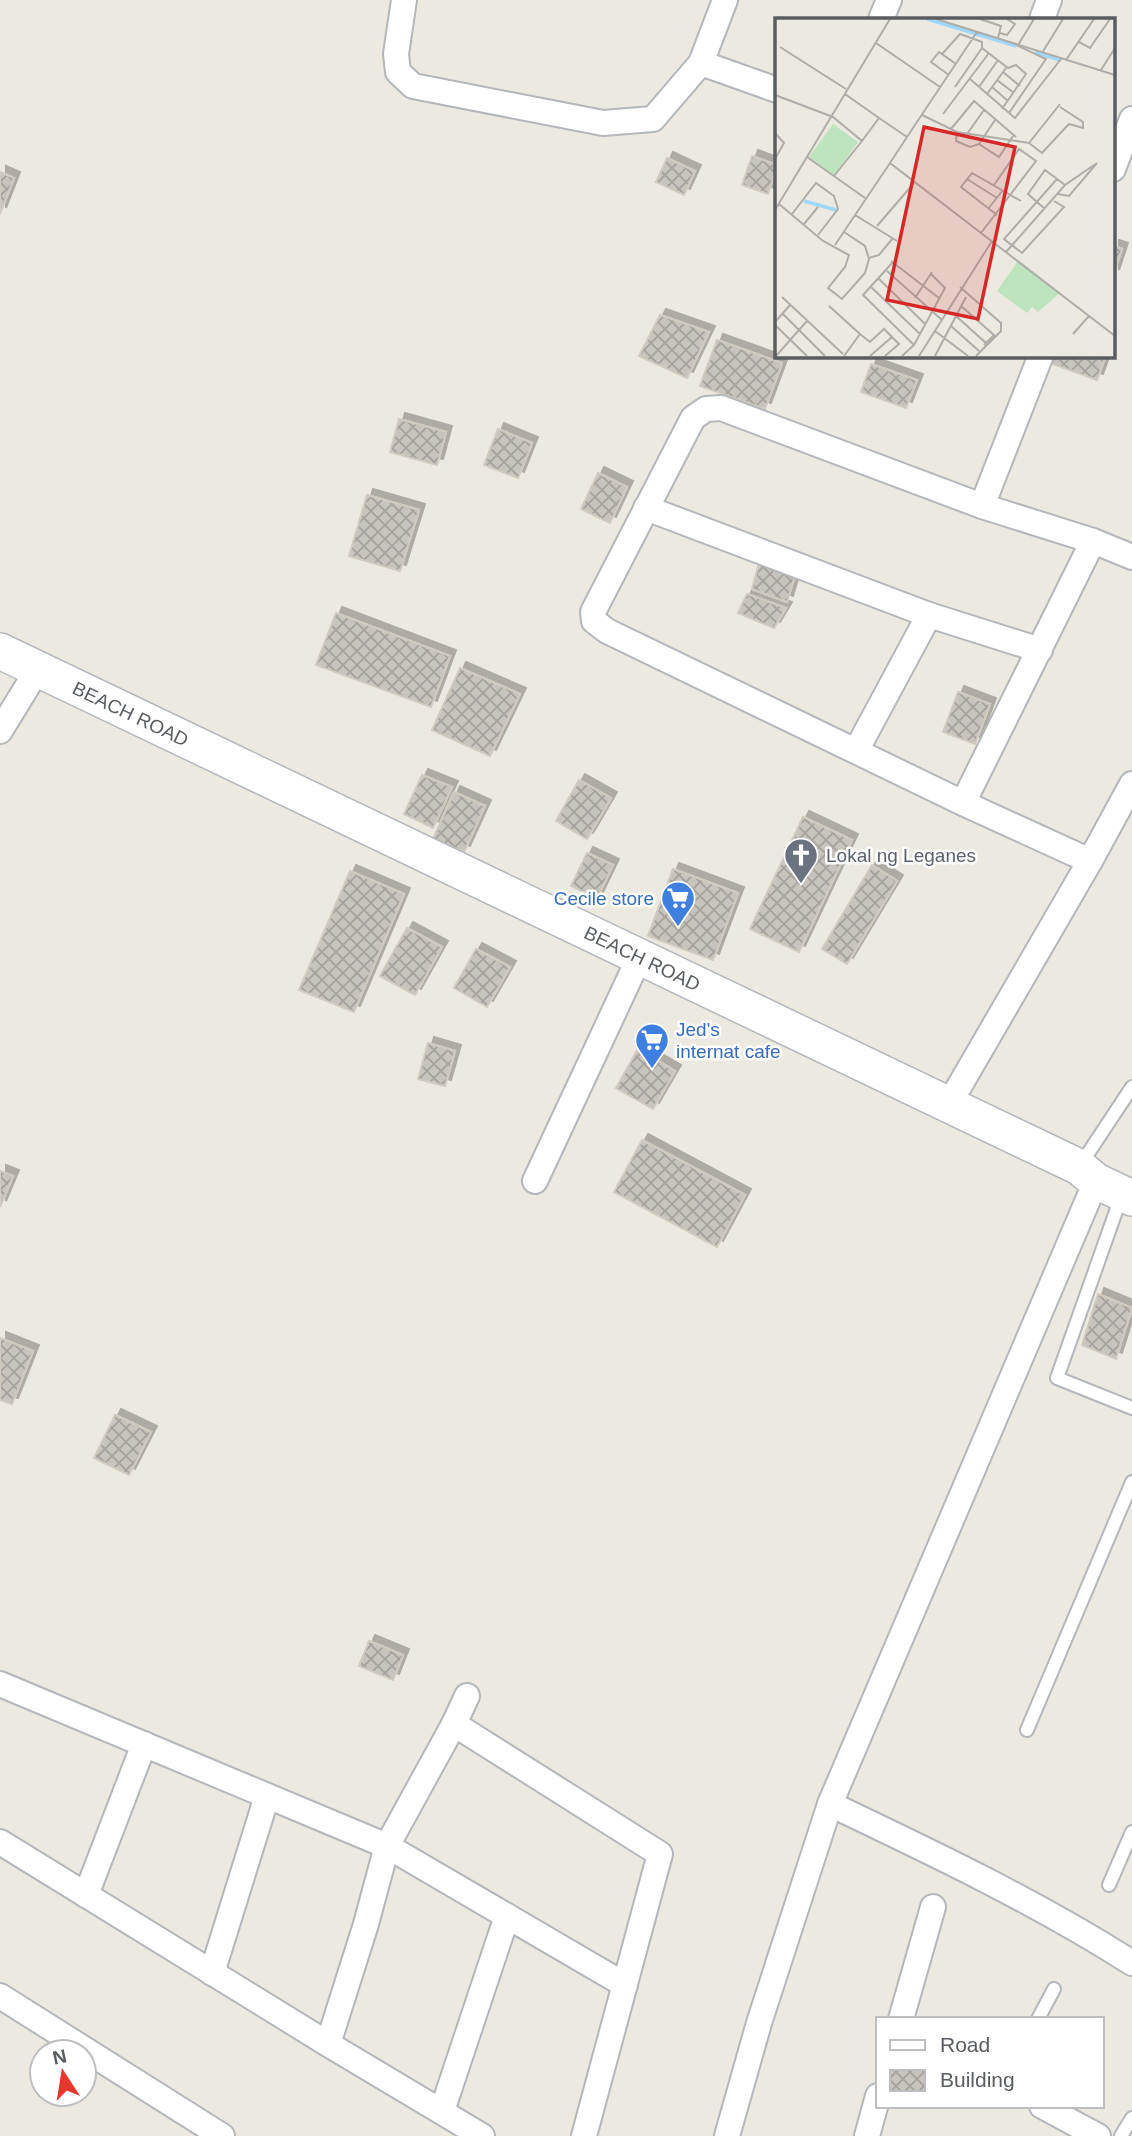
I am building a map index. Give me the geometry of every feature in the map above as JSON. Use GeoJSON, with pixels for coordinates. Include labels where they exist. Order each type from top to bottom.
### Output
{"type":"FeatureCollection","features":[{"type":"Feature","properties":{"kind":"main road","name":"BEACH ROAD"},"geometry":{"type":"LineString","coordinates":[[0,651],[949,1104],[1108,1185]]}},
{"type":"Feature","properties":{"kind":"street"},"geometry":{"type":"LineString","coordinates":[[404,0],[396,54],[398,72],[413,86],[603,123],[653,119],[701,63],[725,0]]}},
{"type":"Feature","properties":{"kind":"street"},"geometry":{"type":"LineString","coordinates":[[881,18],[889,0]]}},
{"type":"Feature","properties":{"kind":"street"},"geometry":{"type":"LineString","coordinates":[[1042,18],[1049,0]]}},
{"type":"Feature","properties":{"kind":"street"},"geometry":{"type":"LineString","coordinates":[[701,63],[775,89]]}},
{"type":"Feature","properties":{"kind":"street"},"geometry":{"type":"LineString","coordinates":[[1114,166],[1132,119]]}},
{"type":"Feature","properties":{"kind":"street"},"geometry":{"type":"LineString","coordinates":[[982,506],[1040,357]]}},
{"type":"Feature","properties":{"kind":"street"},"geometry":{"type":"LineString","coordinates":[[1090,861],[963,803],[607,631],[594,621],[593,612],[693,418],[705,409],[721,408],[982,506],[1093,541],[1132,557]]}},
{"type":"Feature","properties":{"kind":"street"},"geometry":{"type":"LineString","coordinates":[[646,508],[929,615],[1040,650]]}},
{"type":"Feature","properties":{"kind":"street"},"geometry":{"type":"LineString","coordinates":[[963,803],[1093,541]]}},
{"type":"Feature","properties":{"kind":"street"},"geometry":{"type":"LineString","coordinates":[[856,751],[929,615]]}},
{"type":"Feature","properties":{"kind":"street"},"geometry":{"type":"LineString","coordinates":[[0,731],[38,669]]}},
{"type":"Feature","properties":{"kind":"street"},"geometry":{"type":"LineString","coordinates":[[949,1104],[1132,784]]}},
{"type":"Feature","properties":{"kind":"street"},"geometry":{"type":"LineString","coordinates":[[535,1181],[639,956]]}},
{"type":"Feature","properties":{"kind":"street"},"geometry":{"type":"LineString","coordinates":[[727,2136],[759,2022],[830,1804],[1108,1185]]}},
{"type":"Feature","properties":{"kind":"street"},"geometry":{"type":"LineString","coordinates":[[0,1684],[387,1846],[625,1985]]}},
{"type":"Feature","properties":{"kind":"street"},"geometry":{"type":"LineString","coordinates":[[328,2044],[366,1924],[387,1846],[467,1696]]}},
{"type":"Feature","properties":{"kind":"street"},"geometry":{"type":"LineString","coordinates":[[454,1724],[660,1854],[584,2136]]}},
{"type":"Feature","properties":{"kind":"street"},"geometry":{"type":"LineString","coordinates":[[86,1895],[144,1744]]}},
{"type":"Feature","properties":{"kind":"street"},"geometry":{"type":"LineString","coordinates":[[212,1973],[267,1796]]}},
{"type":"Feature","properties":{"kind":"street"},"geometry":{"type":"LineString","coordinates":[[830,1804],[963,1869],[1084,1933],[1132,1963]]}},
{"type":"Feature","properties":{"kind":"street"},"geometry":{"type":"LineString","coordinates":[[0,1842],[482,2136]]}},
{"type":"Feature","properties":{"kind":"street"},"geometry":{"type":"LineString","coordinates":[[902,2017],[933,1907]]}},
{"type":"Feature","properties":{"kind":"street"},"geometry":{"type":"LineString","coordinates":[[442,2111],[507,1916]]}},
{"type":"Feature","properties":{"kind":"street"},"geometry":{"type":"LineString","coordinates":[[0,1996],[222,2136]]}},
{"type":"Feature","properties":{"kind":"street"},"geometry":{"type":"LineString","coordinates":[[867,2136],[876,2103]]}},
{"type":"Feature","properties":{"kind":"street"},"geometry":{"type":"LineString","coordinates":[[1046,2108],[1098,2136]]}},
{"type":"Feature","properties":{"kind":"lane"},"geometry":{"type":"LineString","coordinates":[[1132,1087],[1057,1378],[1132,1408]]}},
{"type":"Feature","properties":{"kind":"lane"},"geometry":{"type":"LineString","coordinates":[[1027,1730],[1132,1482]]}},
{"type":"Feature","properties":{"kind":"lane"},"geometry":{"type":"LineString","coordinates":[[1109,1885],[1132,1832]]}},
{"type":"Feature","properties":{"kind":"lane"},"geometry":{"type":"LineString","coordinates":[[1039,2017],[1054,1989]]}},
{"type":"Feature","properties":{"kind":"lane"},"geometry":{"type":"LineString","coordinates":[[1121,2136],[1132,2118]]}},
{"type":"Feature","properties":{"kind":"building"},"geometry":{"type":"Polygon","coordinates":[[[752,156],[775,164],[768,194],[742,185],[752,156]]]}},
{"type":"Feature","properties":{"kind":"building"},"geometry":{"type":"Polygon","coordinates":[[[667,158],[695,171],[684,195],[656,182],[667,158]]]}},
{"type":"Feature","properties":{"kind":"building"},"geometry":{"type":"Polygon","coordinates":[[[0,172],[14,178],[0,214],[0,172]]]}},
{"type":"Feature","properties":{"kind":"building"},"geometry":{"type":"Polygon","coordinates":[[[1114,246],[1122,249],[1114,273],[1114,246]]]}},
{"type":"Feature","properties":{"kind":"building"},"geometry":{"type":"Polygon","coordinates":[[[660,315],[709,332],[687,378],[639,356],[660,315]]]}},
{"type":"Feature","properties":{"kind":"building"},"geometry":{"type":"Polygon","coordinates":[[[717,340],[782,363],[765,409],[700,386],[717,340]]]}},
{"type":"Feature","properties":{"kind":"building"},"geometry":{"type":"Polygon","coordinates":[[[1048,357],[1105,357],[1097,380],[1047,362],[1048,357]]]}},
{"type":"Feature","properties":{"kind":"building"},"geometry":{"type":"Polygon","coordinates":[[[871,364],[917,380],[906,408],[861,392],[871,364]]]}},
{"type":"Feature","properties":{"kind":"building"},"geometry":{"type":"Polygon","coordinates":[[[399,419],[446,432],[437,465],[390,452],[399,419]]]}},
{"type":"Feature","properties":{"kind":"building"},"geometry":{"type":"Polygon","coordinates":[[[498,429],[532,443],[518,478],[484,465],[498,429]]]}},
{"type":"Feature","properties":{"kind":"building"},"geometry":{"type":"Polygon","coordinates":[[[598,473],[627,487],[610,523],[581,509],[598,473]]]}},
{"type":"Feature","properties":{"kind":"building"},"geometry":{"type":"Polygon","coordinates":[[[367,495],[419,510],[400,571],[349,556],[367,495]]]}},
{"type":"Feature","properties":{"kind":"building"},"geometry":{"type":"Polygon","coordinates":[[[759,563],[795,575],[787,602],[752,589],[759,563]]]}},
{"type":"Feature","properties":{"kind":"building"},"geometry":{"type":"Polygon","coordinates":[[[747,594],[786,608],[774,628],[738,613],[747,594]]]}},
{"type":"Feature","properties":{"kind":"building"},"geometry":{"type":"Polygon","coordinates":[[[336,613],[450,656],[431,707],[316,665],[336,613]]]}},
{"type":"Feature","properties":{"kind":"building"},"geometry":{"type":"Polygon","coordinates":[[[460,668],[520,694],[490,756],[432,730],[460,668]]]}},
{"type":"Feature","properties":{"kind":"building"},"geometry":{"type":"Polygon","coordinates":[[[958,692],[990,704],[975,744],[943,732],[958,692]]]}},
{"type":"Feature","properties":{"kind":"building"},"geometry":{"type":"Polygon","coordinates":[[[422,775],[452,787],[433,828],[404,814],[422,775]]]}},
{"type":"Feature","properties":{"kind":"building"},"geometry":{"type":"Polygon","coordinates":[[[579,780],[611,798],[587,839],[556,821],[579,780]]]}},
{"type":"Feature","properties":{"kind":"building"},"geometry":{"type":"Polygon","coordinates":[[[454,792],[485,806],[464,852],[433,839],[454,792]]]}},
{"type":"Feature","properties":{"kind":"building","name":"Lokal ng Leganes"},"geometry":{"type":"Polygon","coordinates":[[[803,817],[852,840],[799,952],[750,929],[803,817]]]}},
{"type":"Feature","properties":{"kind":"building"},"geometry":{"type":"Polygon","coordinates":[[[587,853],[613,865],[597,898],[571,886],[587,853]]]}},
{"type":"Feature","properties":{"kind":"building"},"geometry":{"type":"Polygon","coordinates":[[[872,865],[897,881],[847,964],[822,949],[872,865]]]}},
{"type":"Feature","properties":{"kind":"building"},"geometry":{"type":"Polygon","coordinates":[[[673,869],[738,893],[713,960],[648,936],[673,869]]]}},
{"type":"Feature","properties":{"kind":"building"},"geometry":{"type":"Polygon","coordinates":[[[350,871],[404,894],[354,1012],[299,990],[350,871]]]}},
{"type":"Feature","properties":{"kind":"building"},"geometry":{"type":"Polygon","coordinates":[[[407,928],[442,947],[415,995],[380,976],[407,928]]]}},
{"type":"Feature","properties":{"kind":"building"},"geometry":{"type":"Polygon","coordinates":[[[476,949],[510,967],[487,1007],[454,988],[476,949]]]}},
{"type":"Feature","properties":{"kind":"building"},"geometry":{"type":"Polygon","coordinates":[[[428,1043],[455,1051],[445,1086],[418,1079],[428,1043]]]}},
{"type":"Feature","properties":{"kind":"building"},"geometry":{"type":"Polygon","coordinates":[[[638,1049],[675,1071],[653,1109],[616,1088],[638,1049]]]}},
{"type":"Feature","properties":{"kind":"building"},"geometry":{"type":"Polygon","coordinates":[[[642,1140],[745,1195],[717,1247],[614,1192],[642,1140]]]}},
{"type":"Feature","properties":{"kind":"building"},"geometry":{"type":"Polygon","coordinates":[[[0,1171],[13,1176],[0,1207],[0,1171]]]}},
{"type":"Feature","properties":{"kind":"building"},"geometry":{"type":"Polygon","coordinates":[[[1098,1294],[1132,1308],[1116,1359],[1082,1345],[1098,1294]]]}},
{"type":"Feature","properties":{"kind":"building"},"geometry":{"type":"Polygon","coordinates":[[[0,1338],[33,1351],[12,1404],[0,1400],[0,1338]]]}},
{"type":"Feature","properties":{"kind":"building"},"geometry":{"type":"Polygon","coordinates":[[[115,1415],[151,1432],[129,1475],[94,1458],[115,1415]]]}},
{"type":"Feature","properties":{"kind":"building"},"geometry":{"type":"Polygon","coordinates":[[[369,1641],[403,1655],[393,1680],[359,1666],[369,1641]]]}},
{"type":"Feature","properties":{"kind":"place","name":"Lokal ng Leganes"},"geometry":{"type":"Point","coordinates":[801,885]}},
{"type":"Feature","properties":{"kind":"place","name":"Cecile store"},"geometry":{"type":"Point","coordinates":[678,928]}},
{"type":"Feature","properties":{"kind":"place","name":"Jed's internat cafe"},"geometry":{"type":"Point","coordinates":[652,1070]}}]}
